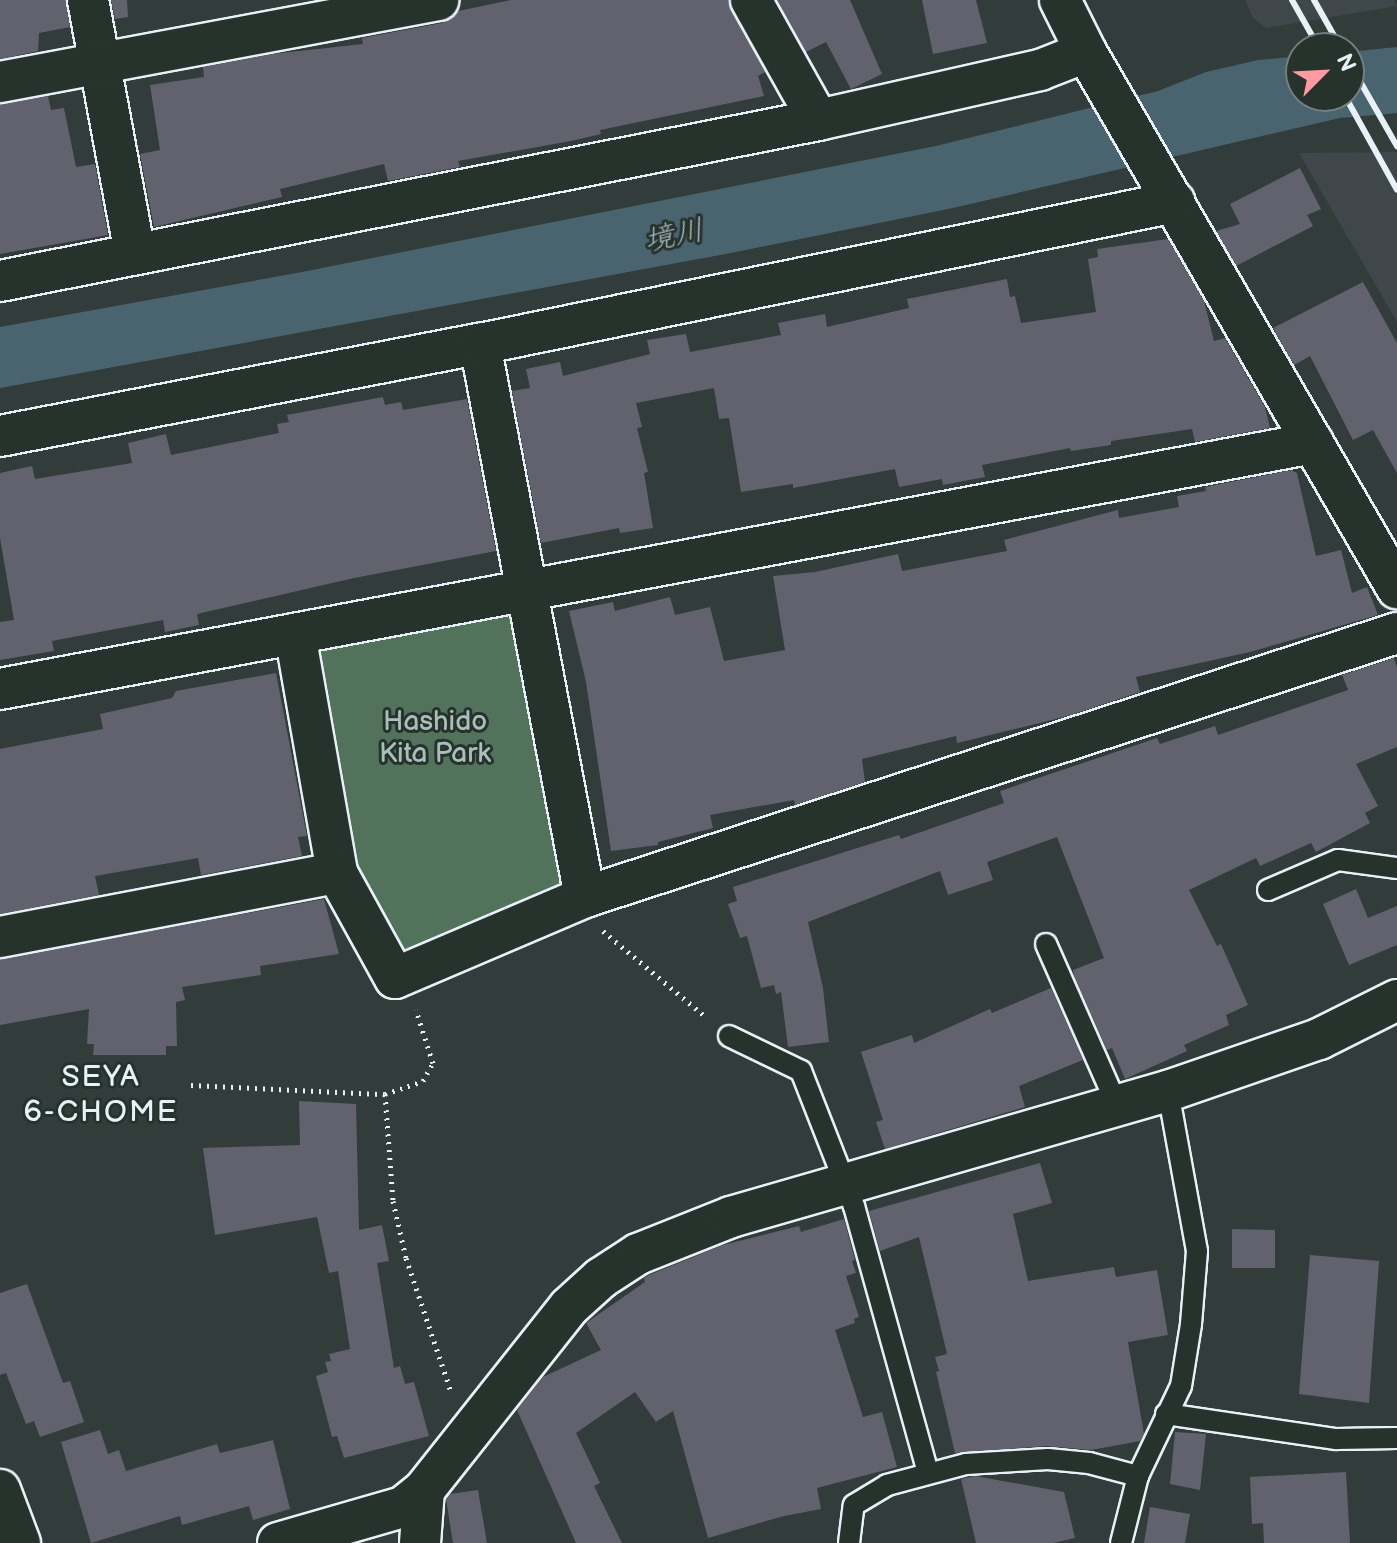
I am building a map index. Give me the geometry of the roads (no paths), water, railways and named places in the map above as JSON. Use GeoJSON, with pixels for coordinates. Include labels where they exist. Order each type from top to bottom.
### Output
{"type":"FeatureCollection","features":[{"type":"Feature","properties":{"kind":"street"},"geometry":{"type":"LineString","coordinates":[[88,0],[135,253]]}},
{"type":"Feature","properties":{"kind":"street"},"geometry":{"type":"LineString","coordinates":[[0,82],[346,9],[438,0]]}},
{"type":"Feature","properties":{"kind":"street"},"geometry":{"type":"LineString","coordinates":[[751,0],[818,120]]}},
{"type":"Feature","properties":{"kind":"street"},"geometry":{"type":"LineString","coordinates":[[1060,0],[1086,52],[1397,588]]}},
{"type":"Feature","properties":{"kind":"street"},"geometry":{"type":"LineString","coordinates":[[0,281],[818,120],[1040,70],[1086,52]]}},
{"type":"Feature","properties":{"kind":"street"},"geometry":{"type":"LineString","coordinates":[[0,436],[480,344],[1172,197]]}},
{"type":"Feature","properties":{"kind":"street"},"geometry":{"type":"LineString","coordinates":[[480,344],[527,589],[578,901]]}},
{"type":"Feature","properties":{"kind":"street"},"geometry":{"type":"LineString","coordinates":[[0,689],[1313,443]]}},
{"type":"Feature","properties":{"kind":"street"},"geometry":{"type":"LineString","coordinates":[[295,634],[337,873],[395,978],[578,901],[1397,633]]}},
{"type":"Feature","properties":{"kind":"street"},"geometry":{"type":"LineString","coordinates":[[0,937],[337,873]]}},
{"type":"Feature","properties":{"kind":"street"},"geometry":{"type":"LineString","coordinates":[[278,1543],[403,1507],[424,1490],[463,1436],[569,1307],[601,1278],[638,1254],[684,1234],[1168,1091],[1319,1039],[1397,1000]]}},
{"type":"Feature","properties":{"kind":"street"},"geometry":{"type":"LineString","coordinates":[[0,1490],[20,1543]]}},
{"type":"Feature","properties":{"kind":"street"},"geometry":{"type":"LineString","coordinates":[[373,1515],[418,1543],[424,1490]]}},
{"type":"Feature","properties":{"kind":"lane"},"geometry":{"type":"LineString","coordinates":[[1268,890],[1338,860],[1397,868]]}},
{"type":"Feature","properties":{"kind":"lane"},"geometry":{"type":"LineString","coordinates":[[1046,944],[1117,1105]]}},
{"type":"Feature","properties":{"kind":"lane"},"geometry":{"type":"LineString","coordinates":[[729,1036],[801,1071],[846,1186],[928,1473]]}},
{"type":"Feature","properties":{"kind":"lane"},"geometry":{"type":"LineString","coordinates":[[1121,1543],[1138,1476],[1181,1386],[1197,1251],[1168,1091]]}},
{"type":"Feature","properties":{"kind":"lane"},"geometry":{"type":"LineString","coordinates":[[1166,1414],[1336,1439],[1397,1438]]}},
{"type":"Feature","properties":{"kind":"lane"},"geometry":{"type":"LineString","coordinates":[[849,1543],[854,1505],[887,1485],[966,1464],[1048,1459],[1089,1463],[1138,1476]]}},
{"type":"Feature","properties":{"kind":"water","name":"境川"},"geometry":{"type":"Polygon","coordinates":[[[1397,47],[1397,113],[1340,118],[953,208],[731,253],[0,388],[0,327],[302,272],[936,146],[1158,91],[1206,72],[1258,60],[1285,57],[1285,112],[1365,112],[1365,50],[1397,47]]]}},
{"type":"Feature","properties":{"kind":"railway"},"geometry":{"type":"LineString","coordinates":[[1292,0],[1310,32]]}},
{"type":"Feature","properties":{"kind":"railway"},"geometry":{"type":"LineString","coordinates":[[1314,0],[1332,32]]}},
{"type":"Feature","properties":{"kind":"railway"},"geometry":{"type":"LineString","coordinates":[[1365,90],[1397,146]]}},
{"type":"Feature","properties":{"kind":"railway"},"geometry":{"type":"LineString","coordinates":[[1354,112],[1397,190]]}},
{"type":"Feature","properties":{"kind":"district","name":"SEYA 6-CHOME"},"geometry":{"type":"Point","coordinates":[101,1094]}},
{"type":"Feature","properties":{"kind":"park label","name":"Hashido Kita Park"},"geometry":{"type":"Point","coordinates":[435,738]}}]}
